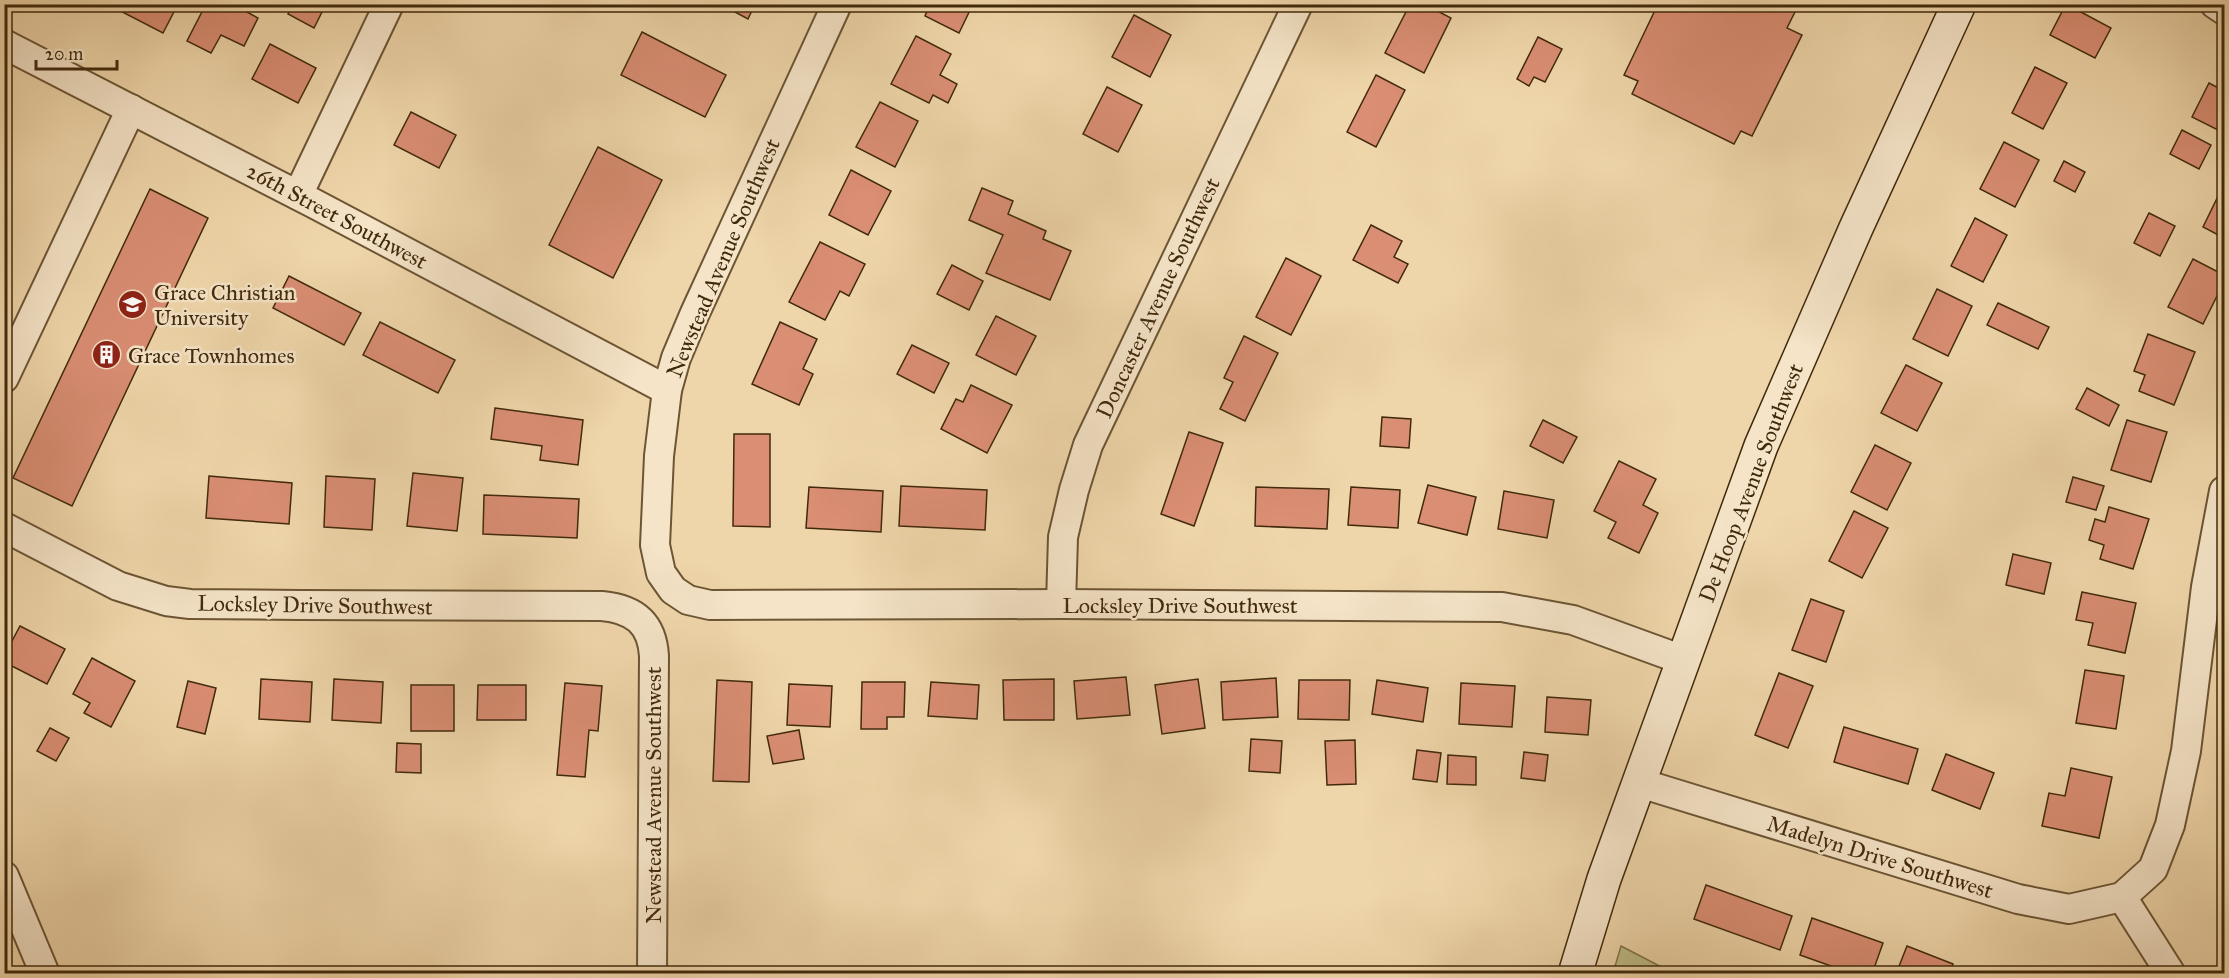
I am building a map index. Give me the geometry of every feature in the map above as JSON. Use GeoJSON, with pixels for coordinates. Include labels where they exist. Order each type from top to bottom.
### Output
{"type":"FeatureCollection","features":[{"type":"Feature","properties":{"kind":"street"},"geometry":{"type":"LineString","coordinates":[[298,195],[389,4]]}},
{"type":"Feature","properties":{"kind":"street","name":"Newstead Avenue Southwest"},"geometry":{"type":"LineString","coordinates":[[673,590],[661,573],[655,546],[657,478],[667,390],[676,358],[695,313],[837,4]]}},
{"type":"Feature","properties":{"kind":"street","name":"Doncaster Avenue Southwest"},"geometry":{"type":"LineString","coordinates":[[1061,604],[1063,537],[1088,445],[1298,4]]}},
{"type":"Feature","properties":{"kind":"street","name":"De Hoop Avenue Southwest"},"geometry":{"type":"LineString","coordinates":[[1575,974],[1604,879],[1761,446],[1856,228],[1959,4]]}},
{"type":"Feature","properties":{"kind":"street"},"geometry":{"type":"LineString","coordinates":[[2215,4],[2224,10]]}},
{"type":"Feature","properties":{"kind":"street","name":"26th Street Southwest"},"geometry":{"type":"LineString","coordinates":[[4,44],[298,195],[667,390]]}},
{"type":"Feature","properties":{"kind":"street"},"geometry":{"type":"LineString","coordinates":[[4,378],[131,109]]}},
{"type":"Feature","properties":{"kind":"street","name":"Madelyn Drive Southwest"},"geometry":{"type":"LineString","coordinates":[[1640,783],[2018,899],[2069,909],[2122,897],[2153,869],[2170,825],[2186,751],[2206,587],[2224,491]]}},
{"type":"Feature","properties":{"kind":"street","name":"Locksley Drive Southwest"},"geometry":{"type":"LineString","coordinates":[[4,527],[118,586],[166,601],[189,604],[602,606],[623,609],[640,619]]}},
{"type":"Feature","properties":{"kind":"street","name":"Locksley Drive Southwest"},"geometry":{"type":"LineString","coordinates":[[673,590],[688,600],[710,605],[1061,604],[1502,607],[1573,620],[1683,660]]}},
{"type":"Feature","properties":{"kind":"street","name":"Newstead Avenue Southwest"},"geometry":{"type":"LineString","coordinates":[[640,619],[651,638],[654,656],[652,974]]}},
{"type":"Feature","properties":{"kind":"street"},"geometry":{"type":"LineString","coordinates":[[4,876],[45,974]]}},
{"type":"Feature","properties":{"kind":"street"},"geometry":{"type":"LineString","coordinates":[[2122,897],[2171,974]]}},
{"type":"Feature","properties":{"kind":"shaded area"},"geometry":{"type":"Polygon","coordinates":[[[1621,946],[1673,973],[1613,973],[1621,946]]]}},
{"type":"Feature","properties":{"kind":"building"},"geometry":{"type":"Polygon","coordinates":[[[107,4],[178,4],[163,33],[107,4]]]}},
{"type":"Feature","properties":{"kind":"building"},"geometry":{"type":"Polygon","coordinates":[[[206,4],[232,4],[258,18],[244,46],[221,35],[211,53],[187,41],[206,4]]]}},
{"type":"Feature","properties":{"kind":"building"},"geometry":{"type":"Polygon","coordinates":[[[293,4],[326,4],[314,28],[288,14],[293,4]]]}},
{"type":"Feature","properties":{"kind":"building"},"geometry":{"type":"Polygon","coordinates":[[[720,4],[755,4],[748,19],[720,4]]]}},
{"type":"Feature","properties":{"kind":"building"},"geometry":{"type":"Polygon","coordinates":[[[930,4],[973,4],[959,33],[925,16],[930,4]]]}},
{"type":"Feature","properties":{"kind":"building"},"geometry":{"type":"Polygon","coordinates":[[[1410,4],[1424,4],[1451,18],[1424,73],[1385,53],[1410,4]]]}},
{"type":"Feature","properties":{"kind":"building"},"geometry":{"type":"Polygon","coordinates":[[[1658,4],[1799,4],[1787,28],[1802,35],[1752,136],[1741,131],[1734,144],[1632,94],[1638,81],[1624,75],[1658,4]]]}},
{"type":"Feature","properties":{"kind":"building"},"geometry":{"type":"Polygon","coordinates":[[[2066,4],[2111,28],[2095,58],[2050,35],[2066,4]]]}},
{"type":"Feature","properties":{"kind":"building"},"geometry":{"type":"Polygon","coordinates":[[[1134,15],[1171,35],[1150,77],[1112,57],[1134,15]]]}},
{"type":"Feature","properties":{"kind":"building"},"geometry":{"type":"Polygon","coordinates":[[[642,32],[726,75],[705,117],[621,75],[642,32]]]}},
{"type":"Feature","properties":{"kind":"building"},"geometry":{"type":"Polygon","coordinates":[[[916,36],[951,54],[940,75],[957,84],[948,103],[933,95],[929,103],[891,84],[916,36]]]}},
{"type":"Feature","properties":{"kind":"building"},"geometry":{"type":"Polygon","coordinates":[[[1538,37],[1562,49],[1545,82],[1534,77],[1529,86],[1517,79],[1538,37]]]}},
{"type":"Feature","properties":{"kind":"building"},"geometry":{"type":"Polygon","coordinates":[[[270,44],[316,68],[298,103],[252,79],[270,44]]]}},
{"type":"Feature","properties":{"kind":"building"},"geometry":{"type":"Polygon","coordinates":[[[2035,67],[2067,83],[2043,129],[2012,113],[2035,67]]]}},
{"type":"Feature","properties":{"kind":"building"},"geometry":{"type":"Polygon","coordinates":[[[1376,75],[1405,90],[1376,147],[1347,132],[1376,75]]]}},
{"type":"Feature","properties":{"kind":"building"},"geometry":{"type":"Polygon","coordinates":[[[2209,83],[2224,91],[2224,133],[2192,117],[2209,83]]]}},
{"type":"Feature","properties":{"kind":"building"},"geometry":{"type":"Polygon","coordinates":[[[1107,87],[1142,105],[1118,152],[1083,134],[1107,87]]]}},
{"type":"Feature","properties":{"kind":"building"},"geometry":{"type":"Polygon","coordinates":[[[880,102],[918,121],[895,167],[856,147],[880,102]]]}},
{"type":"Feature","properties":{"kind":"building"},"geometry":{"type":"Polygon","coordinates":[[[411,112],[456,135],[439,168],[394,145],[411,112]]]}},
{"type":"Feature","properties":{"kind":"building"},"geometry":{"type":"Polygon","coordinates":[[[2182,130],[2211,145],[2199,169],[2170,154],[2182,130]]]}},
{"type":"Feature","properties":{"kind":"building"},"geometry":{"type":"Polygon","coordinates":[[[2004,142],[2039,160],[2015,207],[1980,189],[2004,142]]]}},
{"type":"Feature","properties":{"kind":"building"},"geometry":{"type":"Polygon","coordinates":[[[598,147],[662,180],[613,278],[549,245],[598,147]]]}},
{"type":"Feature","properties":{"kind":"building"},"geometry":{"type":"Polygon","coordinates":[[[2064,161],[2085,172],[2075,192],[2054,181],[2064,161]]]}},
{"type":"Feature","properties":{"kind":"building"},"geometry":{"type":"Polygon","coordinates":[[[851,170],[891,191],[868,235],[829,215],[851,170]]]}},
{"type":"Feature","properties":{"kind":"building"},"geometry":{"type":"Polygon","coordinates":[[[2224,184],[2224,238],[2203,227],[2224,184]]]}},
{"type":"Feature","properties":{"kind":"building"},"geometry":{"type":"Polygon","coordinates":[[[982,188],[1013,201],[1008,214],[1046,231],[1043,239],[1071,251],[1050,300],[986,273],[1003,235],[969,220],[982,188]]]}},
{"type":"Feature","properties":{"kind":"building","name":"Grace Townhomes"},"geometry":{"type":"Polygon","coordinates":[[[150,189],[208,218],[72,506],[13,478],[150,189]]]}},
{"type":"Feature","properties":{"kind":"building"},"geometry":{"type":"Polygon","coordinates":[[[2149,213],[2175,226],[2160,256],[2134,243],[2149,213]]]}},
{"type":"Feature","properties":{"kind":"building"},"geometry":{"type":"Polygon","coordinates":[[[1975,218],[2007,235],[1983,282],[1951,266],[1975,218]]]}},
{"type":"Feature","properties":{"kind":"building"},"geometry":{"type":"Polygon","coordinates":[[[1371,225],[1402,241],[1394,257],[1408,264],[1398,283],[1353,260],[1371,225]]]}},
{"type":"Feature","properties":{"kind":"building"},"geometry":{"type":"Polygon","coordinates":[[[820,242],[865,264],[849,296],[840,291],[825,320],[789,302],[820,242]]]}},
{"type":"Feature","properties":{"kind":"building"},"geometry":{"type":"Polygon","coordinates":[[[1286,258],[1321,276],[1291,335],[1256,317],[1286,258]]]}},
{"type":"Feature","properties":{"kind":"building"},"geometry":{"type":"Polygon","coordinates":[[[2193,259],[2224,275],[2224,282],[2203,324],[2168,307],[2193,259]]]}},
{"type":"Feature","properties":{"kind":"building"},"geometry":{"type":"Polygon","coordinates":[[[952,265],[983,281],[969,310],[937,294],[952,265]]]}},
{"type":"Feature","properties":{"kind":"building"},"geometry":{"type":"Polygon","coordinates":[[[289,276],[361,313],[344,345],[273,308],[289,276]]]}},
{"type":"Feature","properties":{"kind":"building"},"geometry":{"type":"Polygon","coordinates":[[[1937,289],[1972,306],[1948,356],[1913,339],[1937,289]]]}},
{"type":"Feature","properties":{"kind":"building"},"geometry":{"type":"Polygon","coordinates":[[[1998,303],[2049,327],[2038,349],[1987,325],[1998,303]]]}},
{"type":"Feature","properties":{"kind":"building"},"geometry":{"type":"Polygon","coordinates":[[[996,316],[1036,336],[1016,375],[976,355],[996,316]]]}},
{"type":"Feature","properties":{"kind":"building"},"geometry":{"type":"Polygon","coordinates":[[[380,322],[455,360],[438,393],[363,355],[380,322]]]}},
{"type":"Feature","properties":{"kind":"building"},"geometry":{"type":"Polygon","coordinates":[[[780,322],[817,339],[803,369],[813,374],[799,405],[752,384],[780,322]]]}},
{"type":"Feature","properties":{"kind":"building"},"geometry":{"type":"Polygon","coordinates":[[[2148,334],[2195,352],[2174,405],[2139,391],[2145,375],[2134,371],[2148,334]]]}},
{"type":"Feature","properties":{"kind":"building"},"geometry":{"type":"Polygon","coordinates":[[[1244,336],[1278,353],[1245,421],[1220,409],[1233,382],[1224,378],[1244,336]]]}},
{"type":"Feature","properties":{"kind":"building"},"geometry":{"type":"Polygon","coordinates":[[[912,345],[949,363],[934,393],[897,374],[912,345]]]}},
{"type":"Feature","properties":{"kind":"building"},"geometry":{"type":"Polygon","coordinates":[[[1906,365],[1942,383],[1917,431],[1881,413],[1906,365]]]}},
{"type":"Feature","properties":{"kind":"building"},"geometry":{"type":"Polygon","coordinates":[[[971,385],[1012,405],[987,453],[941,429],[956,399],[963,402],[971,385]]]}},
{"type":"Feature","properties":{"kind":"building"},"geometry":{"type":"Polygon","coordinates":[[[2087,388],[2119,405],[2109,426],[2076,409],[2087,388]]]}},
{"type":"Feature","properties":{"kind":"building"},"geometry":{"type":"Polygon","coordinates":[[[495,408],[583,420],[578,465],[540,460],[542,446],[491,439],[495,408]]]}},
{"type":"Feature","properties":{"kind":"building"},"geometry":{"type":"Polygon","coordinates":[[[1382,417],[1411,419],[1409,448],[1380,446],[1382,417]]]}},
{"type":"Feature","properties":{"kind":"building"},"geometry":{"type":"Polygon","coordinates":[[[1543,420],[1577,437],[1563,463],[1530,446],[1543,420]]]}},
{"type":"Feature","properties":{"kind":"building"},"geometry":{"type":"Polygon","coordinates":[[[2127,420],[2167,432],[2151,482],[2111,470],[2127,420]]]}},
{"type":"Feature","properties":{"kind":"building"},"geometry":{"type":"Polygon","coordinates":[[[1189,432],[1223,443],[1194,526],[1161,514],[1189,432]]]}},
{"type":"Feature","properties":{"kind":"building"},"geometry":{"type":"Polygon","coordinates":[[[734,434],[770,434],[770,527],[733,526],[734,434]]]}},
{"type":"Feature","properties":{"kind":"building"},"geometry":{"type":"Polygon","coordinates":[[[1875,445],[1911,463],[1887,510],[1851,492],[1875,445]]]}},
{"type":"Feature","properties":{"kind":"building"},"geometry":{"type":"Polygon","coordinates":[[[1619,461],[1656,479],[1643,505],[1658,513],[1639,553],[1608,538],[1616,522],[1594,511],[1619,461]]]}},
{"type":"Feature","properties":{"kind":"building"},"geometry":{"type":"Polygon","coordinates":[[[413,473],[463,478],[457,531],[407,526],[413,473]]]}},
{"type":"Feature","properties":{"kind":"building"},"geometry":{"type":"Polygon","coordinates":[[[209,476],[292,483],[289,524],[206,518],[209,476]]]}},
{"type":"Feature","properties":{"kind":"building"},"geometry":{"type":"Polygon","coordinates":[[[326,476],[375,479],[372,530],[324,527],[326,476]]]}},
{"type":"Feature","properties":{"kind":"building"},"geometry":{"type":"Polygon","coordinates":[[[2073,477],[2104,486],[2096,510],[2066,502],[2073,477]]]}},
{"type":"Feature","properties":{"kind":"building"},"geometry":{"type":"Polygon","coordinates":[[[1428,485],[1476,497],[1467,535],[1418,523],[1428,485]]]}},
{"type":"Feature","properties":{"kind":"building"},"geometry":{"type":"Polygon","coordinates":[[[901,486],[987,490],[985,530],[899,526],[901,486]]]}},
{"type":"Feature","properties":{"kind":"building"},"geometry":{"type":"Polygon","coordinates":[[[809,487],[883,491],[881,532],[806,528],[809,487]]]}},
{"type":"Feature","properties":{"kind":"building"},"geometry":{"type":"Polygon","coordinates":[[[1256,487],[1329,489],[1327,529],[1255,526],[1256,487]]]}},
{"type":"Feature","properties":{"kind":"building"},"geometry":{"type":"Polygon","coordinates":[[[1351,487],[1400,490],[1398,528],[1348,525],[1351,487]]]}},
{"type":"Feature","properties":{"kind":"building"},"geometry":{"type":"Polygon","coordinates":[[[1504,491],[1554,500],[1547,538],[1498,529],[1504,491]]]}},
{"type":"Feature","properties":{"kind":"building"},"geometry":{"type":"Polygon","coordinates":[[[484,495],[579,499],[577,538],[483,534],[484,495]]]}},
{"type":"Feature","properties":{"kind":"building"},"geometry":{"type":"Polygon","coordinates":[[[2109,507],[2149,519],[2133,569],[2100,559],[2104,545],[2089,540],[2095,519],[2105,522],[2109,507]]]}},
{"type":"Feature","properties":{"kind":"building"},"geometry":{"type":"Polygon","coordinates":[[[1854,511],[1888,528],[1862,578],[1829,561],[1854,511]]]}},
{"type":"Feature","properties":{"kind":"building"},"geometry":{"type":"Polygon","coordinates":[[[2013,554],[2051,563],[2044,594],[2006,585],[2013,554]]]}},
{"type":"Feature","properties":{"kind":"building"},"geometry":{"type":"Polygon","coordinates":[[[2082,592],[2136,603],[2125,653],[2088,645],[2093,623],[2076,620],[2082,592]]]}},
{"type":"Feature","properties":{"kind":"building"},"geometry":{"type":"Polygon","coordinates":[[[1811,599],[1844,611],[1826,662],[1792,650],[1811,599]]]}},
{"type":"Feature","properties":{"kind":"building"},"geometry":{"type":"Polygon","coordinates":[[[20,626],[65,649],[47,684],[4,662],[4,656],[20,626]]]}},
{"type":"Feature","properties":{"kind":"building"},"geometry":{"type":"Polygon","coordinates":[[[92,658],[135,681],[111,727],[84,713],[90,703],[73,694],[92,658]]]}},
{"type":"Feature","properties":{"kind":"building"},"geometry":{"type":"Polygon","coordinates":[[[2085,670],[2124,676],[2116,729],[2076,723],[2085,670]]]}},
{"type":"Feature","properties":{"kind":"building"},"geometry":{"type":"Polygon","coordinates":[[[1779,673],[1813,686],[1788,748],[1755,735],[1779,673]]]}},
{"type":"Feature","properties":{"kind":"building"},"geometry":{"type":"Polygon","coordinates":[[[1126,677],[1130,715],[1077,719],[1074,681],[1126,677]]]}},
{"type":"Feature","properties":{"kind":"building"},"geometry":{"type":"Polygon","coordinates":[[[1276,678],[1278,717],[1223,720],[1221,682],[1276,678]]]}},
{"type":"Feature","properties":{"kind":"building"},"geometry":{"type":"Polygon","coordinates":[[[261,679],[312,682],[310,722],[259,719],[261,679]]]}},
{"type":"Feature","properties":{"kind":"building"},"geometry":{"type":"Polygon","coordinates":[[[334,679],[383,682],[381,723],[332,720],[334,679]]]}},
{"type":"Feature","properties":{"kind":"building"},"geometry":{"type":"Polygon","coordinates":[[[1054,679],[1054,720],[1004,720],[1003,680],[1054,679]]]}},
{"type":"Feature","properties":{"kind":"building"},"geometry":{"type":"Polygon","coordinates":[[[1198,679],[1205,728],[1162,734],[1155,685],[1198,679]]]}},
{"type":"Feature","properties":{"kind":"building"},"geometry":{"type":"Polygon","coordinates":[[[717,680],[752,682],[749,782],[713,781],[717,680]]]}},
{"type":"Feature","properties":{"kind":"building"},"geometry":{"type":"Polygon","coordinates":[[[1299,680],[1350,680],[1349,720],[1298,719],[1299,680]]]}},
{"type":"Feature","properties":{"kind":"building"},"geometry":{"type":"Polygon","coordinates":[[[1377,680],[1428,688],[1423,722],[1372,714],[1377,680]]]}},
{"type":"Feature","properties":{"kind":"building"},"geometry":{"type":"Polygon","coordinates":[[[188,681],[216,688],[205,734],[177,727],[188,681]]]}},
{"type":"Feature","properties":{"kind":"building"},"geometry":{"type":"Polygon","coordinates":[[[862,682],[905,682],[904,717],[887,717],[887,729],[861,729],[862,682]]]}},
{"type":"Feature","properties":{"kind":"building"},"geometry":{"type":"Polygon","coordinates":[[[931,682],[979,685],[977,719],[928,716],[931,682]]]}},
{"type":"Feature","properties":{"kind":"building"},"geometry":{"type":"Polygon","coordinates":[[[565,683],[602,686],[598,731],[589,730],[585,777],[557,775],[565,683]]]}},
{"type":"Feature","properties":{"kind":"building"},"geometry":{"type":"Polygon","coordinates":[[[1461,683],[1515,686],[1512,727],[1459,724],[1461,683]]]}},
{"type":"Feature","properties":{"kind":"building"},"geometry":{"type":"Polygon","coordinates":[[[789,684],[832,686],[830,727],[787,725],[789,684]]]}},
{"type":"Feature","properties":{"kind":"building"},"geometry":{"type":"Polygon","coordinates":[[[411,685],[454,685],[454,731],[411,731],[411,685]]]}},
{"type":"Feature","properties":{"kind":"building"},"geometry":{"type":"Polygon","coordinates":[[[478,685],[526,685],[526,720],[477,720],[478,685]]]}},
{"type":"Feature","properties":{"kind":"building"},"geometry":{"type":"Polygon","coordinates":[[[1547,697],[1591,700],[1588,735],[1545,732],[1547,697]]]}},
{"type":"Feature","properties":{"kind":"building"},"geometry":{"type":"Polygon","coordinates":[[[1844,727],[1918,749],[1908,784],[1834,762],[1844,727]]]}},
{"type":"Feature","properties":{"kind":"building"},"geometry":{"type":"Polygon","coordinates":[[[50,728],[69,738],[56,761],[37,751],[50,728]]]}},
{"type":"Feature","properties":{"kind":"building"},"geometry":{"type":"Polygon","coordinates":[[[799,730],[804,759],[773,764],[767,736],[799,730]]]}},
{"type":"Feature","properties":{"kind":"building"},"geometry":{"type":"Polygon","coordinates":[[[1251,739],[1282,741],[1280,773],[1249,771],[1251,739]]]}},
{"type":"Feature","properties":{"kind":"building"},"geometry":{"type":"Polygon","coordinates":[[[1355,740],[1356,784],[1327,785],[1325,741],[1355,740]]]}},
{"type":"Feature","properties":{"kind":"building"},"geometry":{"type":"Polygon","coordinates":[[[397,743],[421,744],[421,773],[396,772],[397,743]]]}},
{"type":"Feature","properties":{"kind":"building"},"geometry":{"type":"Polygon","coordinates":[[[1417,750],[1441,753],[1437,782],[1413,779],[1417,750]]]}},
{"type":"Feature","properties":{"kind":"building"},"geometry":{"type":"Polygon","coordinates":[[[1524,752],[1548,755],[1545,781],[1521,778],[1524,752]]]}},
{"type":"Feature","properties":{"kind":"building"},"geometry":{"type":"Polygon","coordinates":[[[1946,754],[1994,773],[1980,809],[1932,790],[1946,754]]]}},
{"type":"Feature","properties":{"kind":"building"},"geometry":{"type":"Polygon","coordinates":[[[1448,755],[1476,757],[1476,785],[1447,784],[1448,755]]]}},
{"type":"Feature","properties":{"kind":"building"},"geometry":{"type":"Polygon","coordinates":[[[2071,768],[2112,777],[2099,838],[2042,826],[2049,793],[2065,796],[2071,768]]]}},
{"type":"Feature","properties":{"kind":"building"},"geometry":{"type":"Polygon","coordinates":[[[1706,885],[1792,916],[1780,950],[1694,919],[1706,885]]]}},
{"type":"Feature","properties":{"kind":"building"},"geometry":{"type":"Polygon","coordinates":[[[1812,918],[1883,943],[1872,974],[1844,974],[1845,971],[1800,955],[1812,918]]]}},
{"type":"Feature","properties":{"kind":"building"},"geometry":{"type":"Polygon","coordinates":[[[1907,946],[1953,964],[1949,974],[1896,974],[1907,946]]]}},
{"type":"Feature","properties":{"kind":"place","name":"Grace Christian University"},"geometry":{"type":"Point","coordinates":[133,305]}},
{"type":"Feature","properties":{"kind":"place","name":"Grace Townhomes"},"geometry":{"type":"Point","coordinates":[107,355]}}]}
